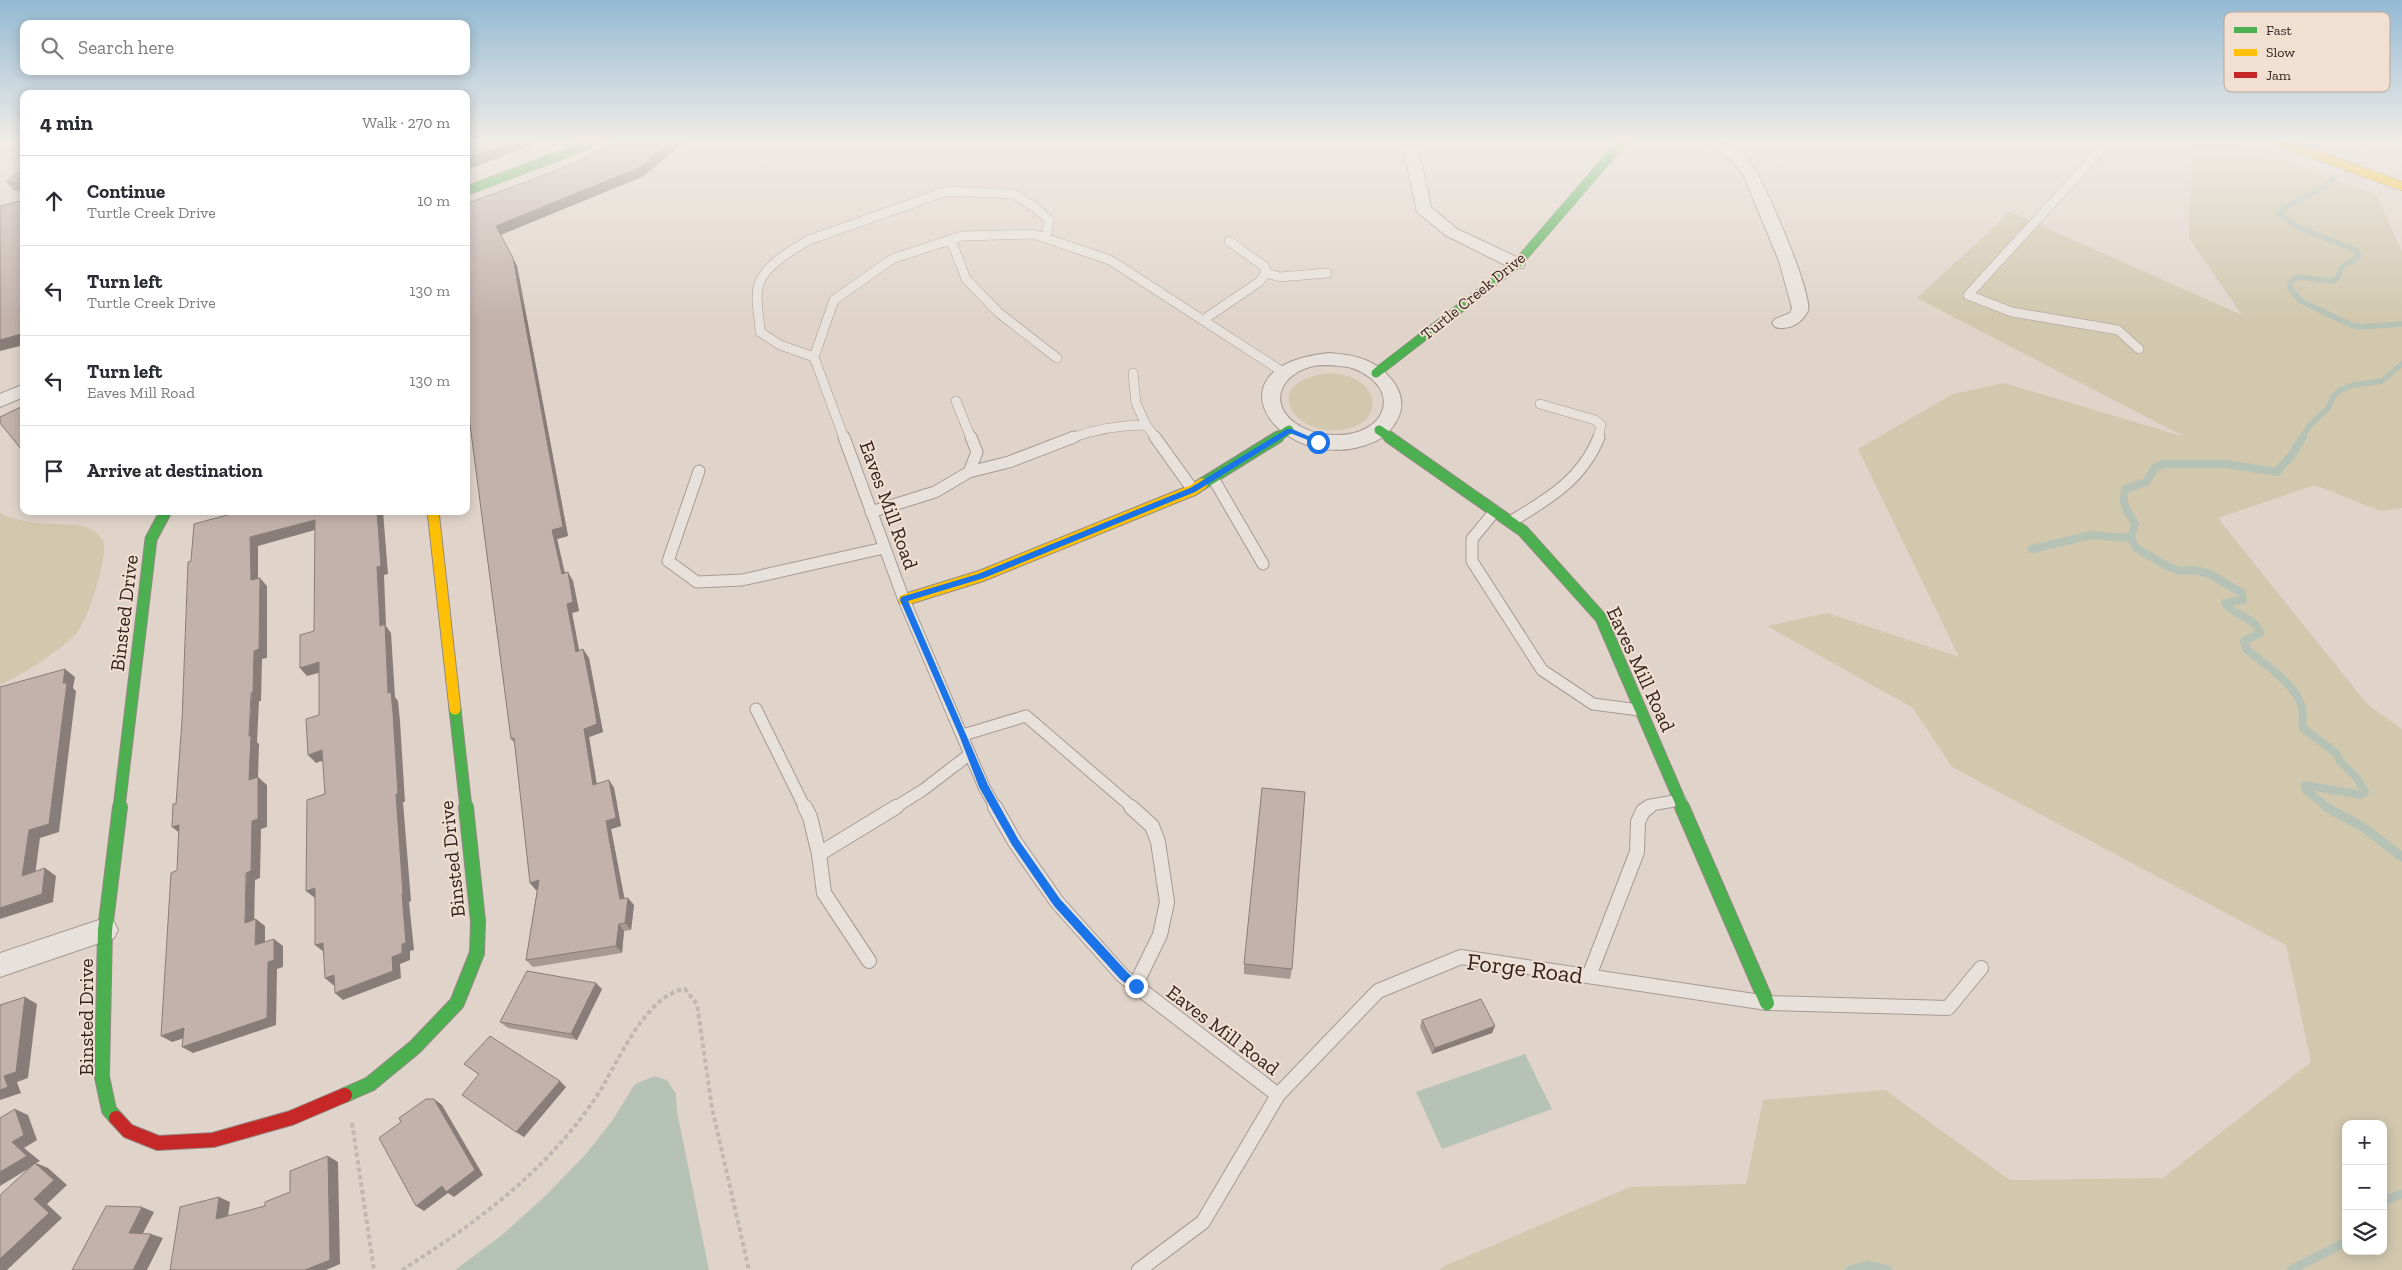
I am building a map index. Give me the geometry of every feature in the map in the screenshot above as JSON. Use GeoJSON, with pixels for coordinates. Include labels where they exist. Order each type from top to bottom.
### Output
{"type":"FeatureCollection","features":[{"type":"Feature","properties":{"kind":"street"},"geometry":{"type":"LineString","coordinates":[[1421,201],[1423,209],[1451,232],[1517,264]]}},
{"type":"Feature","properties":{"kind":"street","name":"Turtle Creek Drive"},"geometry":{"type":"LineString","coordinates":[[1376,374],[1517,264],[1571,201]]}},
{"type":"Feature","properties":{"kind":"street"},"geometry":{"type":"LineString","coordinates":[[1762,201],[1799,290],[1801,308],[1798,315],[1791,320],[1781,323]]}},
{"type":"Feature","properties":{"kind":"street"},"geometry":{"type":"LineString","coordinates":[[1329,359],[1354,363],[1376,374],[1388,387],[1393,402],[1390,417],[1379,430],[1352,441],[1318,442],[1289,430],[1275,417],[1269,401],[1272,385],[1283,372],[1304,362],[1329,359]]}},
{"type":"Feature","properties":{"kind":"street"},"geometry":{"type":"LineString","coordinates":[[0,401],[20,392]]}},
{"type":"Feature","properties":{"kind":"street"},"geometry":{"type":"LineString","coordinates":[[904,600],[981,576],[1193,490],[1289,430]]}},
{"type":"Feature","properties":{"kind":"street","name":"Eaves Mill Road"},"geometry":{"type":"LineString","coordinates":[[1379,430],[1524,531],[1601,618],[1767,1003]]}},
{"type":"Feature","properties":{"kind":"street","name":"Binsted Drive"},"geometry":{"type":"LineString","coordinates":[[164,515],[151,539],[105,930],[102,1077],[109,1110],[128,1131],[158,1143],[213,1140],[291,1118],[370,1084],[415,1047],[456,1003],[477,953],[478,921],[433,515]]}},
{"type":"Feature","properties":{"kind":"street"},"geometry":{"type":"LineString","coordinates":[[0,966],[105,930]]}},
{"type":"Feature","properties":{"kind":"lane"},"geometry":{"type":"LineString","coordinates":[[915,201],[809,240],[794,248],[774,266],[759,285],[760,332],[780,344],[814,357],[834,300],[892,259],[962,236],[1033,234],[1110,260],[1283,372]]}},
{"type":"Feature","properties":{"kind":"lane"},"geometry":{"type":"LineString","coordinates":[[1025,201],[1049,220],[1046,238]]}},
{"type":"Feature","properties":{"kind":"lane"},"geometry":{"type":"LineString","coordinates":[[2054,201],[1968,295],[2012,312],[2118,330],[2139,349]]}},
{"type":"Feature","properties":{"kind":"lane"},"geometry":{"type":"LineString","coordinates":[[952,240],[966,279],[999,314],[1057,358]]}},
{"type":"Feature","properties":{"kind":"lane"},"geometry":{"type":"LineString","coordinates":[[1229,241],[1265,267],[1266,273]]}},
{"type":"Feature","properties":{"kind":"lane"},"geometry":{"type":"LineString","coordinates":[[1203,320],[1258,282],[1266,273]]}},
{"type":"Feature","properties":{"kind":"lane"},"geometry":{"type":"LineString","coordinates":[[1266,273],[1280,277],[1327,273]]}},
{"type":"Feature","properties":{"kind":"lane","name":"Eaves Mill Road"},"geometry":{"type":"LineString","coordinates":[[814,357],[904,600],[984,787],[1015,842],[1057,902],[1123,976],[1278,1095]]}},
{"type":"Feature","properties":{"kind":"lane"},"geometry":{"type":"LineString","coordinates":[[1133,373],[1136,403],[1146,426],[1193,490]]}},
{"type":"Feature","properties":{"kind":"lane"},"geometry":{"type":"LineString","coordinates":[[956,401],[977,452],[969,472]]}},
{"type":"Feature","properties":{"kind":"lane"},"geometry":{"type":"LineString","coordinates":[[1510,522],[1551,498],[1585,461],[1602,431],[1601,425],[1595,420],[1540,404]]}},
{"type":"Feature","properties":{"kind":"lane"},"geometry":{"type":"LineString","coordinates":[[871,512],[935,492],[969,472],[1010,461],[1117,425],[1146,426]]}},
{"type":"Feature","properties":{"kind":"lane"},"geometry":{"type":"LineString","coordinates":[[699,471],[668,561],[697,582],[742,580],[884,548]]}},
{"type":"Feature","properties":{"kind":"lane"},"geometry":{"type":"LineString","coordinates":[[1212,478],[1263,564]]}},
{"type":"Feature","properties":{"kind":"lane"},"geometry":{"type":"LineString","coordinates":[[1495,511],[1472,539],[1472,561],[1542,670],[1593,704],[1641,710]]}},
{"type":"Feature","properties":{"kind":"lane"},"geometry":{"type":"LineString","coordinates":[[756,709],[810,817],[819,854],[824,893],[869,961]]}},
{"type":"Feature","properties":{"kind":"lane"},"geometry":{"type":"LineString","coordinates":[[963,735],[1026,716],[1116,792],[1152,826],[1158,842],[1163,867],[1167,902],[1160,935],[1136,986]]}},
{"type":"Feature","properties":{"kind":"lane"},"geometry":{"type":"LineString","coordinates":[[819,854],[923,790],[970,754]]}},
{"type":"Feature","properties":{"kind":"lane"},"geometry":{"type":"LineString","coordinates":[[1589,976],[1637,852],[1638,822],[1642,811],[1651,805],[1680,800]]}},
{"type":"Feature","properties":{"kind":"lane","name":"Forge Road"},"geometry":{"type":"LineString","coordinates":[[1139,1270],[1203,1222],[1278,1095],[1378,992],[1461,957],[1767,1003],[1948,1008],[1981,968]]}},
{"type":"Feature","properties":{"kind":"path"},"geometry":{"type":"LineString","coordinates":[[402,1270],[433,1252],[489,1212],[532,1172],[576,1124],[650,1010],[662,998],[676,989],[685,988],[697,1004],[712,1108],[749,1270]]}},
{"type":"Feature","properties":{"kind":"path"},"geometry":{"type":"LineString","coordinates":[[352,1123],[374,1270]]}},
{"type":"Feature","properties":{"kind":"shaded area"},"geometry":{"type":"Polygon","coordinates":[[[2190,201],[2380,201],[2402,252],[2402,508],[2380,511],[2315,485],[2218,518],[2367,704],[2402,729],[2402,1270],[1440,1270],[1442,1267],[1630,1187],[1746,1184],[1763,1100],[1885,1090],[2010,1180],[2163,1178],[2311,1062],[2286,945],[1952,767],[1913,708],[1767,626],[1827,613],[1959,657],[1858,449],[1953,394],[2004,383],[2185,437],[1917,298],[2010,212],[2242,315],[2189,238],[2190,201]]]}},
{"type":"Feature","properties":{"kind":"shaded area"},"geometry":{"type":"Polygon","coordinates":[[[1328,373],[1341,374],[1357,380],[1370,393],[1373,405],[1372,411],[1358,425],[1339,430],[1320,429],[1305,422],[1294,412],[1289,401],[1292,389],[1304,379],[1328,373]]]}},
{"type":"Feature","properties":{"kind":"shaded area"},"geometry":{"type":"Polygon","coordinates":[[[0,513],[11,518],[29,522],[76,525],[88,528],[101,538],[104,549],[96,589],[86,617],[76,634],[40,662],[0,685],[0,513]]]}},
{"type":"Feature","properties":{"kind":"shaded area"},"geometry":{"type":"Polygon","coordinates":[[[1525,1054],[1552,1109],[1442,1149],[1416,1092],[1525,1054]]]}},
{"type":"Feature","properties":{"kind":"shaded area"},"geometry":{"type":"Polygon","coordinates":[[[655,1076],[667,1080],[676,1094],[677,1111],[709,1270],[455,1270],[502,1235],[543,1198],[585,1155],[612,1121],[635,1084],[655,1076]]]}},
{"type":"Feature","properties":{"kind":"building"},"geometry":{"type":"Polygon","coordinates":[[[20,201],[20,334],[0,340],[0,206],[20,201]]]}},
{"type":"Feature","properties":{"kind":"building"},"geometry":{"type":"Polygon","coordinates":[[[557,201],[496,226],[513,258],[563,527],[552,530],[562,574],[568,572],[573,602],[567,604],[576,652],[583,649],[594,704],[597,724],[584,729],[593,785],[609,780],[616,818],[606,821],[620,899],[628,898],[625,923],[619,924],[616,946],[526,960],[539,880],[530,883],[514,738],[511,739],[470,425],[470,203],[557,201]]]}},
{"type":"Feature","properties":{"kind":"building"},"geometry":{"type":"Polygon","coordinates":[[[20,407],[20,448],[0,423],[0,417],[20,407]]]}},
{"type":"Feature","properties":{"kind":"building"},"geometry":{"type":"Polygon","coordinates":[[[227,515],[377,515],[381,566],[377,567],[380,626],[385,624],[388,693],[391,692],[393,713],[398,794],[396,794],[406,943],[402,944],[402,953],[392,957],[393,971],[335,993],[334,975],[325,978],[323,943],[315,945],[315,888],[306,891],[307,800],[325,794],[322,750],[308,755],[306,719],[319,715],[319,662],[300,668],[300,635],[314,631],[315,520],[250,537],[251,580],[260,578],[259,649],[254,651],[249,736],[251,736],[249,780],[258,777],[258,819],[252,821],[251,871],[246,873],[245,923],[256,919],[255,945],[274,939],[274,960],[268,962],[267,1018],[182,1047],[184,1028],[161,1036],[171,873],[177,870],[179,825],[172,827],[173,804],[176,804],[182,721],[188,562],[191,561],[194,524],[227,515]]]}},
{"type":"Feature","properties":{"kind":"building"},"geometry":{"type":"Polygon","coordinates":[[[65,669],[63,683],[67,683],[49,824],[29,830],[22,876],[45,868],[42,894],[0,908],[0,687],[65,669]]]}},
{"type":"Feature","properties":{"kind":"building"},"geometry":{"type":"Polygon","coordinates":[[[1262,788],[1305,792],[1292,969],[1244,964],[1262,788]]]}},
{"type":"Feature","properties":{"kind":"building"},"geometry":{"type":"Polygon","coordinates":[[[527,971],[596,983],[571,1034],[500,1022],[527,971]]]}},
{"type":"Feature","properties":{"kind":"building"},"geometry":{"type":"Polygon","coordinates":[[[25,997],[16,1072],[4,1076],[8,1087],[0,1090],[0,1005],[25,997]]]}},
{"type":"Feature","properties":{"kind":"building"},"geometry":{"type":"Polygon","coordinates":[[[1481,999],[1495,1026],[1435,1048],[1422,1020],[1481,999]]]}},
{"type":"Feature","properties":{"kind":"building"},"geometry":{"type":"Polygon","coordinates":[[[490,1036],[560,1081],[516,1132],[462,1095],[479,1074],[464,1064],[490,1036]]]}},
{"type":"Feature","properties":{"kind":"building"},"geometry":{"type":"Polygon","coordinates":[[[426,1099],[434,1099],[475,1170],[446,1192],[442,1186],[416,1206],[379,1138],[401,1122],[399,1118],[426,1099]]]}},
{"type":"Feature","properties":{"kind":"building"},"geometry":{"type":"Polygon","coordinates":[[[15,1109],[24,1135],[12,1142],[27,1156],[0,1172],[0,1118],[15,1109]]]}},
{"type":"Feature","properties":{"kind":"building"},"geometry":{"type":"Polygon","coordinates":[[[328,1156],[330,1260],[305,1270],[170,1270],[180,1207],[219,1197],[216,1219],[265,1206],[265,1202],[290,1192],[290,1171],[328,1156]]]}},
{"type":"Feature","properties":{"kind":"building"},"geometry":{"type":"Polygon","coordinates":[[[35,1163],[54,1180],[34,1199],[49,1213],[0,1259],[0,1195],[35,1163]]]}},
{"type":"Feature","properties":{"kind":"building"},"geometry":{"type":"Polygon","coordinates":[[[106,1206],[142,1207],[129,1233],[151,1234],[133,1270],[72,1270],[106,1206]]]}},
{"type":"Feature","properties":{"kind":"waterway"},"geometry":{"type":"LineString","coordinates":[[2297,201],[2279,213],[2296,226],[2353,249],[2358,253],[2358,257],[2341,268],[2338,277],[2333,281],[2296,277],[2290,283],[2290,288],[2301,301],[2359,327],[2402,324]]}},
{"type":"Feature","properties":{"kind":"waterway"},"geometry":{"type":"LineString","coordinates":[[2302,438],[2310,425],[2328,408],[2333,397],[2340,390],[2353,385],[2382,381],[2402,364]]}},
{"type":"Feature","properties":{"kind":"waterway"},"geometry":{"type":"LineString","coordinates":[[2131,538],[2135,524],[2124,503],[2124,494],[2126,489],[2146,482],[2155,468],[2164,464],[2226,464],[2277,472],[2291,456],[2303,437]]}},
{"type":"Feature","properties":{"kind":"waterway"},"geometry":{"type":"LineString","coordinates":[[2032,549],[2091,535],[2131,538]]}},
{"type":"Feature","properties":{"kind":"waterway"},"geometry":{"type":"LineString","coordinates":[[2131,538],[2136,548],[2167,566],[2179,571],[2194,570],[2210,574],[2242,593],[2243,600],[2225,603],[2233,611],[2254,623],[2258,628],[2260,633],[2244,641],[2246,649],[2287,683],[2299,700],[2303,714],[2303,728],[2337,754],[2340,761],[2356,777],[2365,792],[2361,795],[2305,785],[2306,790],[2328,808]]}},
{"type":"Feature","properties":{"kind":"waterway"},"geometry":{"type":"LineString","coordinates":[[2326,807],[2363,827],[2402,857]]}},
{"type":"Feature","properties":{"kind":"waterway"},"geometry":{"type":"LineString","coordinates":[[2387,1200],[2402,1194]]}},
{"type":"Feature","properties":{"kind":"waterway"},"geometry":{"type":"LineString","coordinates":[[2291,1270],[2342,1244]]}},
{"type":"Feature","properties":{"kind":"waterway"},"geometry":{"type":"LineString","coordinates":[[1850,1270],[1869,1265],[1888,1270]]}},
{"type":"Feature","properties":{"kind":"traffic: fast"},"geometry":{"type":"LineString","coordinates":[[1376,373],[1517,264],[1571,201]]}},
{"type":"Feature","properties":{"kind":"traffic: fast"},"geometry":{"type":"LineString","coordinates":[[1202,484],[1289,430]]}},
{"type":"Feature","properties":{"kind":"traffic: fast"},"geometry":{"type":"LineString","coordinates":[[1379,430],[1523,531],[1601,618],[1767,1003]]}},
{"type":"Feature","properties":{"kind":"traffic: fast"},"geometry":{"type":"LineString","coordinates":[[116,1118],[109,1110],[102,1077],[105,930],[151,539],[164,515]]}},
{"type":"Feature","properties":{"kind":"traffic: fast"},"geometry":{"type":"LineString","coordinates":[[345,1095],[370,1084],[415,1047],[457,1003],[477,953],[478,921],[455,709]]}},
{"type":"Feature","properties":{"kind":"traffic: slow"},"geometry":{"type":"LineString","coordinates":[[904,600],[981,576],[1193,490],[1202,484]]}},
{"type":"Feature","properties":{"kind":"traffic: slow"},"geometry":{"type":"LineString","coordinates":[[433,515],[455,709]]}},
{"type":"Feature","properties":{"kind":"traffic: jam"},"geometry":{"type":"LineString","coordinates":[[116,1118],[128,1131],[158,1143],[213,1140],[291,1118],[345,1095]]}},
{"type":"Feature","properties":{"kind":"route"},"geometry":{"type":"LineString","coordinates":[[1136,986],[1123,976],[1057,902],[1015,842],[984,787],[904,600],[981,576],[1193,490],[1289,430],[1318,442]]}}]}
